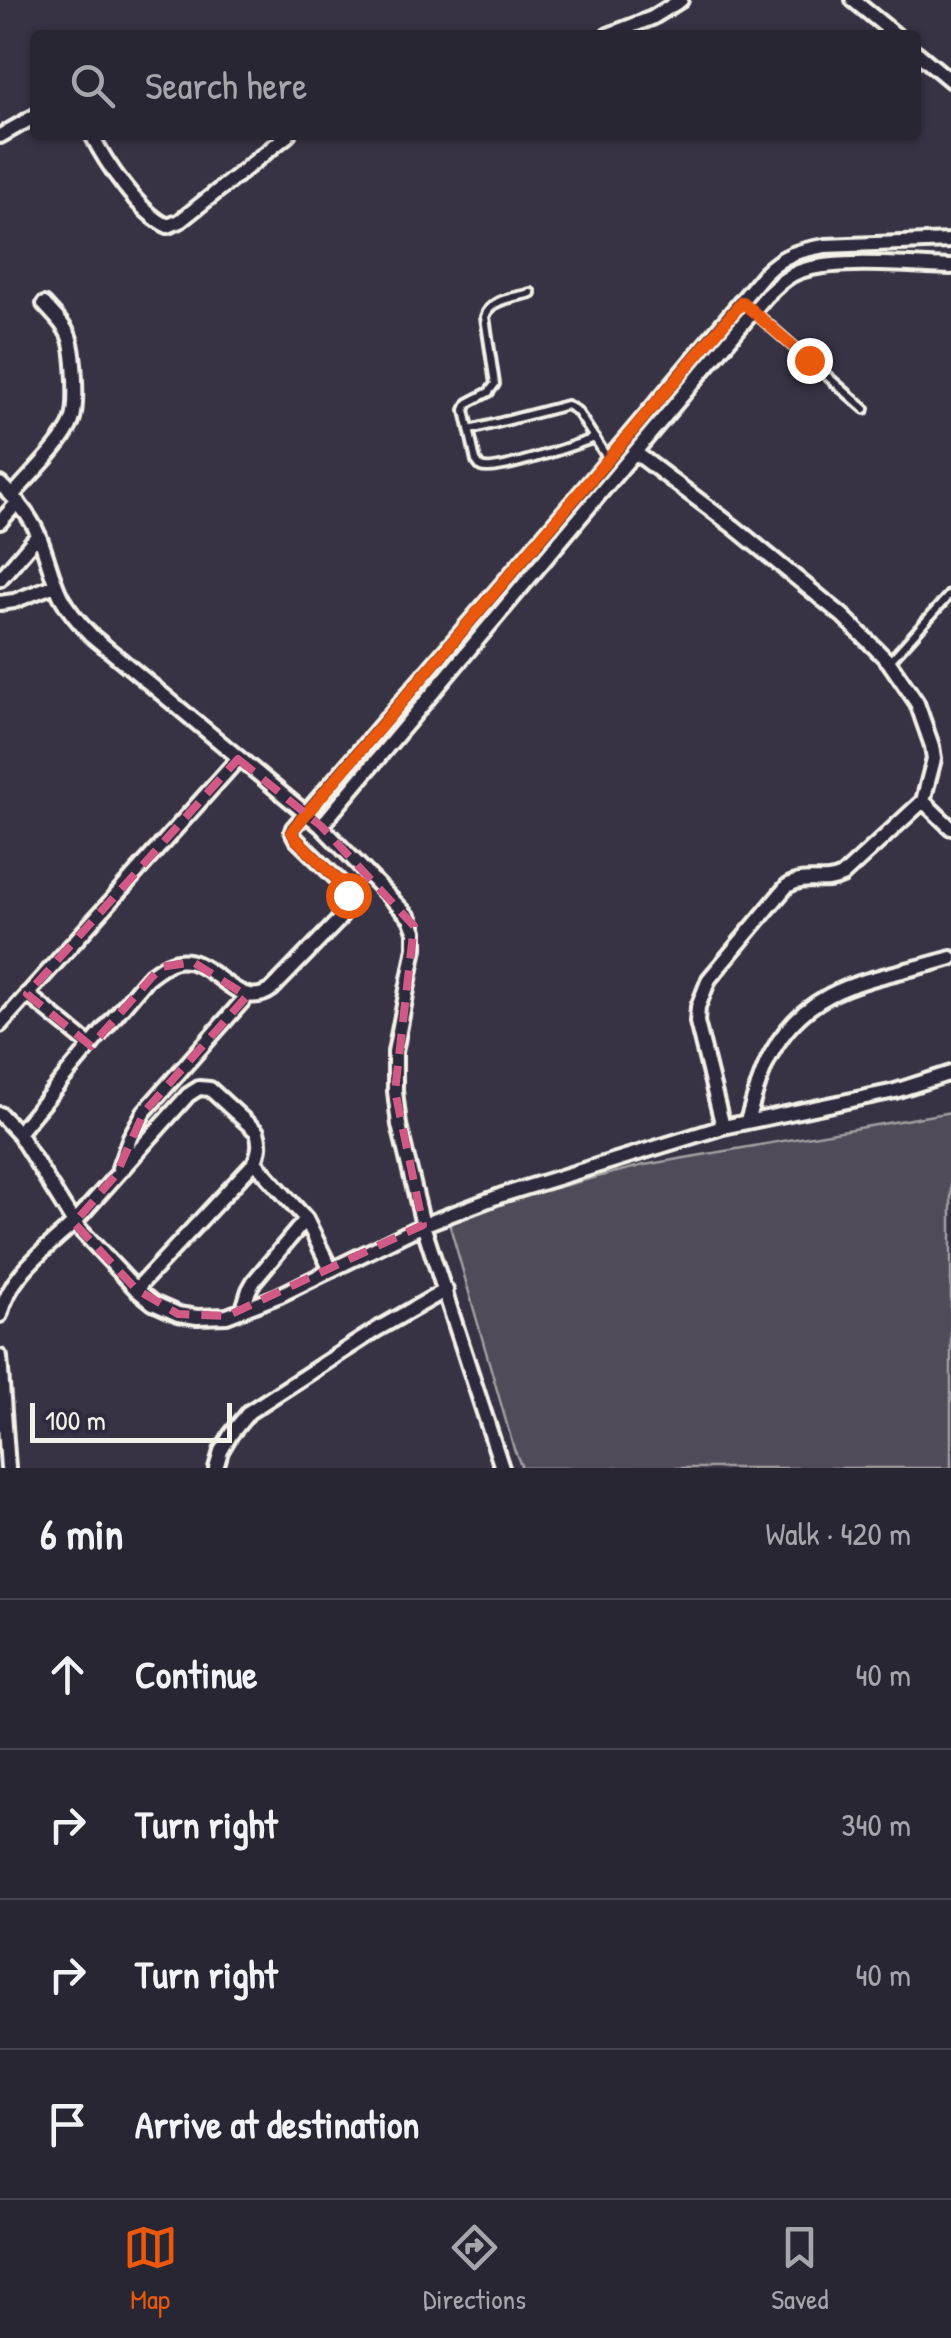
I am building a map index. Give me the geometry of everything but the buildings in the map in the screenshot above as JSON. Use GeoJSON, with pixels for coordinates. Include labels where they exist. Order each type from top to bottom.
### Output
{"type":"FeatureCollection","features":[{"type":"Feature","properties":{"kind":"street"},"geometry":{"type":"LineString","coordinates":[[621,30],[652,18],[681,0]]}},
{"type":"Feature","properties":{"kind":"street"},"geometry":{"type":"LineString","coordinates":[[853,0],[890,30]]}},
{"type":"Feature","properties":{"kind":"street"},"geometry":{"type":"LineString","coordinates":[[921,56],[951,81]]}},
{"type":"Feature","properties":{"kind":"street"},"geometry":{"type":"LineString","coordinates":[[0,136],[30,119]]}},
{"type":"Feature","properties":{"kind":"street"},"geometry":{"type":"LineString","coordinates":[[94,140],[120,181],[157,220],[168,226],[180,222],[282,140]]}},
{"type":"Feature","properties":{"kind":"street"},"geometry":{"type":"LineString","coordinates":[[321,826],[636,453],[774,264],[791,253],[824,246],[951,241]]}},
{"type":"Feature","properties":{"kind":"street"},"geometry":{"type":"LineString","coordinates":[[18,1133],[146,978],[161,967],[178,960],[194,962],[247,996],[260,996],[272,989],[338,922],[348,895],[342,884],[293,835],[294,828],[634,430],[747,306],[795,272],[815,266],[951,268]]}},
{"type":"Feature","properties":{"kind":"street"},"geometry":{"type":"LineString","coordinates":[[0,522],[74,418],[71,339],[44,304]]}},
{"type":"Feature","properties":{"kind":"street"},"geometry":{"type":"LineString","coordinates":[[634,430],[647,439]]}},
{"type":"Feature","properties":{"kind":"street"},"geometry":{"type":"LineString","coordinates":[[636,453],[806,584],[888,662],[917,704],[934,760],[923,801],[842,876],[826,881],[801,880],[787,886],[709,980],[698,1007],[697,1022],[722,1127]]}},
{"type":"Feature","properties":{"kind":"street"},"geometry":{"type":"LineString","coordinates":[[0,484],[15,498],[38,536],[56,586],[74,617],[91,635],[321,826],[410,918],[415,948],[395,1052],[399,1125],[423,1224],[502,1468]]}},
{"type":"Feature","properties":{"kind":"street"},"geometry":{"type":"LineString","coordinates":[[0,579],[38,536]]}},
{"type":"Feature","properties":{"kind":"street"},"geometry":{"type":"LineString","coordinates":[[0,603],[56,586]]}},
{"type":"Feature","properties":{"kind":"street"},"geometry":{"type":"LineString","coordinates":[[0,1025],[238,758]]}},
{"type":"Feature","properties":{"kind":"street"},"geometry":{"type":"LineString","coordinates":[[923,801],[951,828]]}},
{"type":"Feature","properties":{"kind":"street"},"geometry":{"type":"LineString","coordinates":[[746,1121],[770,1056],[785,1033],[821,998],[878,976],[951,958]]}},
{"type":"Feature","properties":{"kind":"street"},"geometry":{"type":"LineString","coordinates":[[28,994],[91,1046]]}},
{"type":"Feature","properties":{"kind":"street"},"geometry":{"type":"LineString","coordinates":[[116,1175],[130,1136],[144,1112],[247,996]]}},
{"type":"Feature","properties":{"kind":"street"},"geometry":{"type":"LineString","coordinates":[[0,1114],[18,1133],[74,1224],[136,1289],[164,1308],[197,1318],[227,1316],[244,1310],[423,1224],[502,1195],[722,1127],[878,1095],[951,1073]]}},
{"type":"Feature","properties":{"kind":"street"},"geometry":{"type":"LineString","coordinates":[[0,1314],[6,1280],[24,1270],[74,1224],[192,1091],[210,1090],[256,1132],[260,1146],[255,1162],[136,1289]]}},
{"type":"Feature","properties":{"kind":"street"},"geometry":{"type":"LineString","coordinates":[[255,1162],[306,1219],[331,1270]]}},
{"type":"Feature","properties":{"kind":"street"},"geometry":{"type":"LineString","coordinates":[[244,1310],[254,1281],[306,1219]]}},
{"type":"Feature","properties":{"kind":"street"},"geometry":{"type":"LineString","coordinates":[[216,1468],[231,1434],[249,1412],[446,1290]]}},
{"type":"Feature","properties":{"kind":"street"},"geometry":{"type":"LineString","coordinates":[[0,1357],[3,1448],[8,1468]]}},
{"type":"Feature","properties":{"kind":"lane"},"geometry":{"type":"LineString","coordinates":[[531,293],[498,301],[486,312],[494,384],[464,410],[476,461],[486,468],[518,462],[594,438]]}},
{"type":"Feature","properties":{"kind":"lane"},"geometry":{"type":"LineString","coordinates":[[747,306],[865,408]]}},
{"type":"Feature","properties":{"kind":"lane"},"geometry":{"type":"LineString","coordinates":[[470,430],[567,405],[577,411],[609,460]]}},
{"type":"Feature","properties":{"kind":"lane"},"geometry":{"type":"LineString","coordinates":[[888,662],[951,592]]}},
{"type":"Feature","properties":{"kind":"highlighted area"},"geometry":{"type":"Polygon","coordinates":[[[238,759],[321,826],[414,926],[395,1091],[423,1225],[227,1316],[178,1314],[136,1289],[74,1223],[116,1175],[144,1112],[247,996],[193,962],[161,967],[91,1046],[27,994],[238,759]]]}},
{"type":"Feature","properties":{"kind":"shaded area"},"geometry":{"type":"Polygon","coordinates":[[[951,1112],[951,1468],[522,1468],[447,1216],[644,1165],[951,1112]]]}},
{"type":"Feature","properties":{"kind":"route"},"geometry":{"type":"LineString","coordinates":[[348,895],[342,884],[296,839],[294,828],[742,302],[809,360]]}}]}
